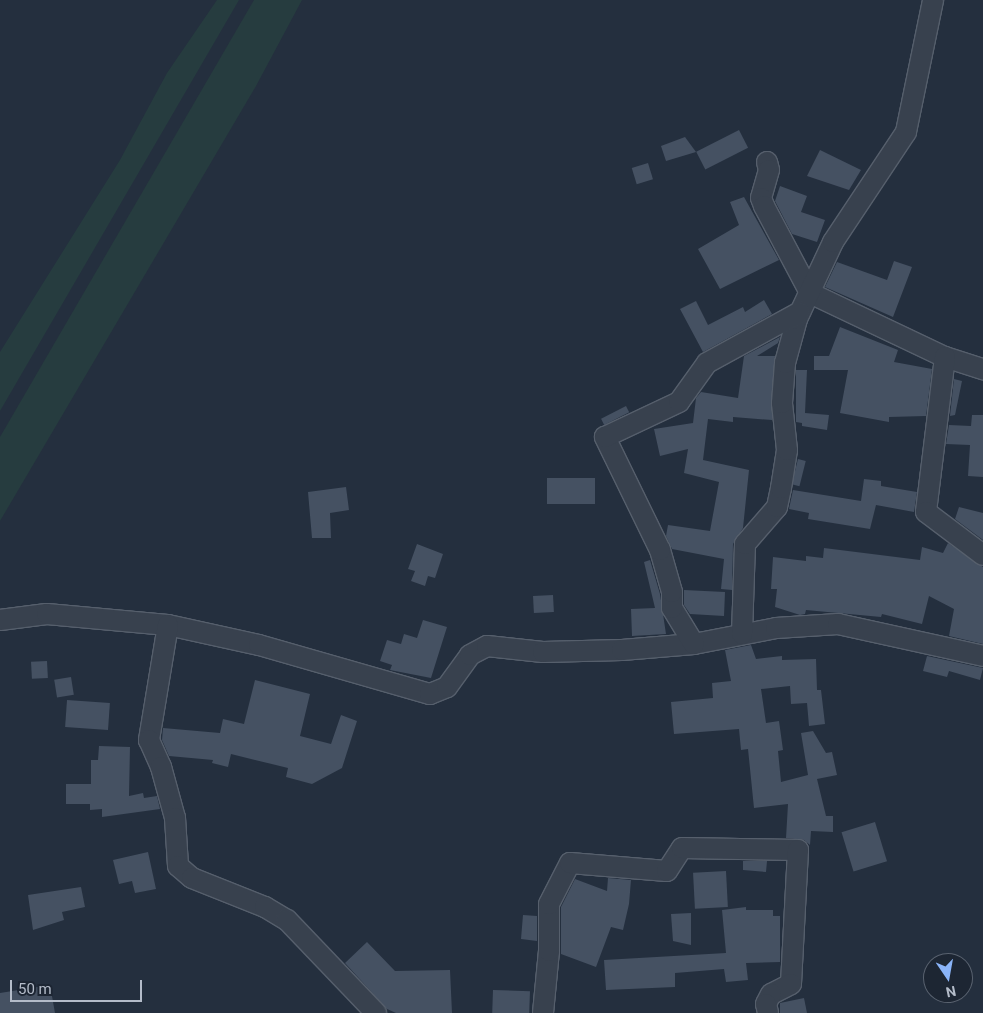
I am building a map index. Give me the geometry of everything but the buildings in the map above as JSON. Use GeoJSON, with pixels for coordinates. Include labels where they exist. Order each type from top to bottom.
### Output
{"type":"FeatureCollection","features":[{"type":"Feature","properties":{"kind":"street"},"geometry":{"type":"LineString","coordinates":[[742,634],[745,544],[777,507],[787,450],[782,403],[785,363],[800,312],[842,228],[906,132],[932,0]]}},
{"type":"Feature","properties":{"kind":"street"},"geometry":{"type":"LineString","coordinates":[[767,162],[769,170],[761,198],[810,293],[945,357],[983,369]]}},
{"type":"Feature","properties":{"kind":"street"},"geometry":{"type":"LineString","coordinates":[[694,644],[672,608],[672,592],[660,550],[605,437],[679,402],[707,363],[800,312]]}},
{"type":"Feature","properties":{"kind":"street"},"geometry":{"type":"LineString","coordinates":[[945,357],[926,512],[983,556]]}},
{"type":"Feature","properties":{"kind":"street"},"geometry":{"type":"LineString","coordinates":[[0,620],[48,614],[168,625],[259,645],[430,694],[447,687],[470,655],[487,646],[543,652],[694,644],[742,634],[838,624],[983,656]]}},
{"type":"Feature","properties":{"kind":"street"},"geometry":{"type":"LineString","coordinates":[[168,625],[149,740],[161,767],[175,818],[178,866],[192,878],[265,907],[287,920],[376,1013]]}},
{"type":"Feature","properties":{"kind":"street"},"geometry":{"type":"LineString","coordinates":[[543,1013],[549,952],[549,904],[570,863],[667,871],[682,848],[798,850],[791,984],[771,994],[766,1004],[768,1013]]}},
{"type":"Feature","properties":{"kind":"green space"},"geometry":{"type":"Polygon","coordinates":[[[217,0],[239,0],[0,411],[0,352],[120,160],[167,73],[217,0]]]}},
{"type":"Feature","properties":{"kind":"green space"},"geometry":{"type":"Polygon","coordinates":[[[254,0],[302,0],[256,86],[0,521],[0,437],[254,0]]]}}]}
